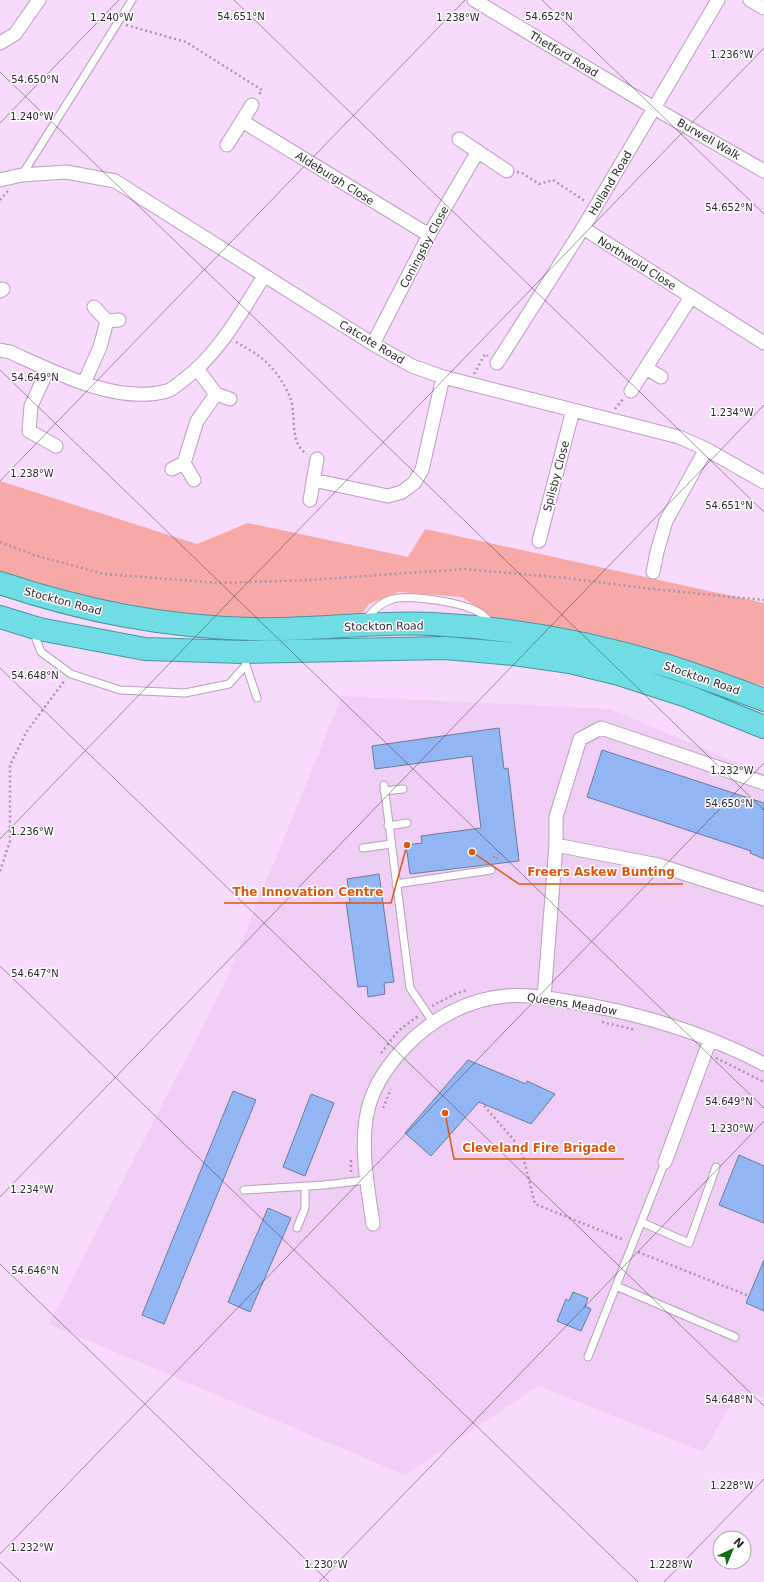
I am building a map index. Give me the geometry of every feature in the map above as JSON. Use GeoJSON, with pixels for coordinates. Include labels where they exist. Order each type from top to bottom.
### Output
{"type":"FeatureCollection","features":[{"type":"Feature","properties":{"kind":"highway","name":"Stockton Road"},"geometry":{"type":"LineString","coordinates":[[0,583],[46,598],[95,610],[143,620],[186,626],[254,629],[308,629],[432,624],[497,630],[548,637],[608,650],[668,666],[764,700]]}},
{"type":"Feature","properties":{"kind":"highway","name":"Stockton Road"},"geometry":{"type":"LineString","coordinates":[[0,617],[39,629],[145,649],[245,658],[444,648],[514,654],[570,662],[620,674],[687,696],[764,726]]}},
{"type":"Feature","properties":{"kind":"street"},"geometry":{"type":"LineString","coordinates":[[0,43],[15,34],[39,0]]}},
{"type":"Feature","properties":{"kind":"street","name":"Thetford Road"},"geometry":{"type":"LineString","coordinates":[[474,0],[654,108]]}},
{"type":"Feature","properties":{"kind":"street","name":"Holland Road"},"geometry":{"type":"LineString","coordinates":[[497,363],[583,228],[718,0]]}},
{"type":"Feature","properties":{"kind":"street"},"geometry":{"type":"LineString","coordinates":[[750,0],[764,8]]}},
{"type":"Feature","properties":{"kind":"street"},"geometry":{"type":"LineString","coordinates":[[227,145],[252,105]]}},
{"type":"Feature","properties":{"kind":"street","name":"Burwell Walk"},"geometry":{"type":"LineString","coordinates":[[654,108],[764,171]]}},
{"type":"Feature","properties":{"kind":"street","name":"Aldeburgh Close"},"geometry":{"type":"LineString","coordinates":[[242,121],[428,235]]}},
{"type":"Feature","properties":{"kind":"street"},"geometry":{"type":"LineString","coordinates":[[459,139],[507,171]]}},
{"type":"Feature","properties":{"kind":"street","name":"Coningsby Close"},"geometry":{"type":"LineString","coordinates":[[372,344],[428,235],[478,151]]}},
{"type":"Feature","properties":{"kind":"street","name":"Catcote Road"},"geometry":{"type":"LineString","coordinates":[[0,180],[22,176],[66,172],[116,181],[372,344],[412,366],[468,384],[679,437],[706,449],[764,482]]}},
{"type":"Feature","properties":{"kind":"street","name":"Northwold Close"},"geometry":{"type":"LineString","coordinates":[[583,228],[764,343]]}},
{"type":"Feature","properties":{"kind":"street"},"geometry":{"type":"LineString","coordinates":[[0,350],[10,352],[84,383],[120,393],[145,394],[168,391],[198,370],[219,346],[264,276]]}},
{"type":"Feature","properties":{"kind":"street"},"geometry":{"type":"LineString","coordinates":[[632,391],[690,297]]}},
{"type":"Feature","properties":{"kind":"street"},"geometry":{"type":"LineString","coordinates":[[84,383],[113,320],[94,307]]}},
{"type":"Feature","properties":{"kind":"street"},"geometry":{"type":"LineString","coordinates":[[646,368],[661,377]]}},
{"type":"Feature","properties":{"kind":"street"},"geometry":{"type":"LineString","coordinates":[[48,369],[31,406],[29,431],[56,446]]}},
{"type":"Feature","properties":{"kind":"street"},"geometry":{"type":"LineString","coordinates":[[198,370],[216,394],[230,400]]}},
{"type":"Feature","properties":{"kind":"street"},"geometry":{"type":"LineString","coordinates":[[313,480],[388,496],[402,492],[414,483],[422,470],[443,377]]}},
{"type":"Feature","properties":{"kind":"street"},"geometry":{"type":"LineString","coordinates":[[194,480],[178,466],[197,421],[216,394]]}},
{"type":"Feature","properties":{"kind":"street","name":"Spilsby Close"},"geometry":{"type":"LineString","coordinates":[[538,541],[573,410]]}},
{"type":"Feature","properties":{"kind":"street"},"geometry":{"type":"LineString","coordinates":[[652,572],[662,554],[666,521],[706,449]]}},
{"type":"Feature","properties":{"kind":"street"},"geometry":{"type":"LineString","coordinates":[[310,500],[317,459]]}},
{"type":"Feature","properties":{"kind":"street"},"geometry":{"type":"LineString","coordinates":[[544,998],[556,845],[556,817],[580,739],[600,728],[764,783]]}},
{"type":"Feature","properties":{"kind":"street"},"geometry":{"type":"LineString","coordinates":[[556,845],[658,865],[764,900]]}},
{"type":"Feature","properties":{"kind":"street","name":"Queens Meadow"},"geometry":{"type":"LineString","coordinates":[[374,1224],[367,1180],[364,1146],[366,1118],[377,1087],[392,1061],[415,1036],[433,1022],[474,1002],[506,996],[544,998],[613,1010],[653,1020],[710,1040],[764,1064]]}},
{"type":"Feature","properties":{"kind":"street"},"geometry":{"type":"LineString","coordinates":[[665,1162],[710,1040]]}},
{"type":"Feature","properties":{"kind":"lane"},"geometry":{"type":"LineString","coordinates":[[22,176],[132,0]]}},
{"type":"Feature","properties":{"kind":"lane"},"geometry":{"type":"LineString","coordinates":[[39,629],[36,639],[41,652],[71,674],[120,690],[185,693],[229,684],[245,658]]}},
{"type":"Feature","properties":{"kind":"lane"},"geometry":{"type":"LineString","coordinates":[[245,658],[257,698]]}},
{"type":"Feature","properties":{"kind":"lane"},"geometry":{"type":"LineString","coordinates":[[403,789],[384,788],[388,826],[410,988],[433,1022]]}},
{"type":"Feature","properties":{"kind":"lane"},"geometry":{"type":"LineString","coordinates":[[388,826],[407,823]]}},
{"type":"Feature","properties":{"kind":"lane"},"geometry":{"type":"LineString","coordinates":[[363,848],[391,844]]}},
{"type":"Feature","properties":{"kind":"lane"},"geometry":{"type":"LineString","coordinates":[[396,884],[491,870]]}},
{"type":"Feature","properties":{"kind":"lane"},"geometry":{"type":"LineString","coordinates":[[588,1357],[665,1162]]}},
{"type":"Feature","properties":{"kind":"lane"},"geometry":{"type":"LineString","coordinates":[[642,1222],[689,1242],[716,1167]]}},
{"type":"Feature","properties":{"kind":"lane"},"geometry":{"type":"LineString","coordinates":[[244,1190],[367,1180]]}},
{"type":"Feature","properties":{"kind":"lane"},"geometry":{"type":"LineString","coordinates":[[297,1228],[305,1208],[305,1186]]}},
{"type":"Feature","properties":{"kind":"lane"},"geometry":{"type":"LineString","coordinates":[[616,1286],[735,1337]]}},
{"type":"Feature","properties":{"kind":"path"},"geometry":{"type":"LineString","coordinates":[[117,22],[186,42],[262,90],[252,105]]}},
{"type":"Feature","properties":{"kind":"path"},"geometry":{"type":"LineString","coordinates":[[507,171],[522,173],[539,184],[553,180],[595,208]]}},
{"type":"Feature","properties":{"kind":"path"},"geometry":{"type":"LineString","coordinates":[[225,336],[261,357],[277,374],[290,396],[294,413],[294,430],[296,440],[305,454],[317,459]]}},
{"type":"Feature","properties":{"kind":"path"},"geometry":{"type":"LineString","coordinates":[[468,384],[485,354],[497,363]]}},
{"type":"Feature","properties":{"kind":"path"},"geometry":{"type":"LineString","coordinates":[[606,418],[632,391]]}},
{"type":"Feature","properties":{"kind":"path"},"geometry":{"type":"LineString","coordinates":[[0,542],[34,555],[104,574],[219,583],[310,580],[464,569],[566,578],[652,589],[764,600]]}},
{"type":"Feature","properties":{"kind":"path"},"geometry":{"type":"LineString","coordinates":[[0,871],[10,841],[10,765],[27,731],[71,674]]}},
{"type":"Feature","properties":{"kind":"path"},"geometry":{"type":"LineString","coordinates":[[494,856],[494,859],[498,858],[498,854]]}},
{"type":"Feature","properties":{"kind":"path"},"geometry":{"type":"LineString","coordinates":[[379,1056],[398,1031],[425,1010],[455,994],[469,990]]}},
{"type":"Feature","properties":{"kind":"path"},"geometry":{"type":"LineString","coordinates":[[597,1021],[639,1031]]}},
{"type":"Feature","properties":{"kind":"path"},"geometry":{"type":"LineString","coordinates":[[706,1053],[764,1082]]}},
{"type":"Feature","properties":{"kind":"path"},"geometry":{"type":"LineString","coordinates":[[381,1112],[394,1083]]}},
{"type":"Feature","properties":{"kind":"path"},"geometry":{"type":"LineString","coordinates":[[481,1102],[518,1145],[523,1156],[535,1204],[624,1240],[622,1246],[749,1296]]}},
{"type":"Feature","properties":{"kind":"path"},"geometry":{"type":"LineString","coordinates":[[351,1157],[352,1182]]}},
{"type":"Feature","properties":{"kind":"shaded area"},"geometry":{"type":"Polygon","coordinates":[[[0,481],[197,544],[248,523],[408,557],[425,529],[764,603],[764,686],[492,618],[462,597],[399,592],[369,604],[357,620],[228,619],[128,610],[0,573],[0,481]]]}},
{"type":"Feature","properties":{"kind":"shaded area"},"geometry":{"type":"Polygon","coordinates":[[[342,696],[610,709],[764,774],[764,1397],[739,1391],[703,1452],[538,1386],[405,1475],[49,1324],[224,985],[342,696]]]}},
{"type":"Feature","properties":{"kind":"building"},"geometry":{"type":"Polygon","coordinates":[[[499,728],[504,769],[508,768],[519,861],[410,874],[406,845],[422,843],[421,836],[481,828],[472,756],[375,769],[372,746],[499,728]]]}},
{"type":"Feature","properties":{"kind":"building"},"geometry":{"type":"Polygon","coordinates":[[[602,750],[764,803],[764,859],[750,853],[751,851],[587,797],[602,750]]]}},
{"type":"Feature","properties":{"kind":"building"},"geometry":{"type":"Polygon","coordinates":[[[379,874],[394,982],[384,983],[385,994],[368,997],[367,986],[358,987],[346,902],[350,903],[347,879],[379,874]]]}},
{"type":"Feature","properties":{"kind":"building"},"geometry":{"type":"Polygon","coordinates":[[[468,1060],[526,1084],[527,1081],[555,1094],[531,1124],[479,1102],[431,1156],[405,1133],[468,1060]]]}},
{"type":"Feature","properties":{"kind":"building"},"geometry":{"type":"Polygon","coordinates":[[[233,1091],[256,1100],[164,1324],[142,1315],[233,1091]]]}},
{"type":"Feature","properties":{"kind":"building"},"geometry":{"type":"Polygon","coordinates":[[[311,1094],[334,1103],[305,1176],[283,1167],[311,1094]]]}},
{"type":"Feature","properties":{"kind":"building"},"geometry":{"type":"Polygon","coordinates":[[[739,1155],[764,1166],[764,1223],[719,1205],[739,1155]]]}},
{"type":"Feature","properties":{"kind":"building"},"geometry":{"type":"Polygon","coordinates":[[[268,1208],[291,1218],[250,1312],[228,1302],[268,1208]]]}},
{"type":"Feature","properties":{"kind":"building"},"geometry":{"type":"Polygon","coordinates":[[[764,1260],[764,1311],[746,1303],[764,1260]]]}},
{"type":"Feature","properties":{"kind":"building"},"geometry":{"type":"Polygon","coordinates":[[[573,1292],[588,1298],[585,1306],[591,1309],[581,1331],[557,1321],[566,1299],[569,1301],[573,1292]]]}},
{"type":"Feature","properties":{"kind":"place","name":"The Innovation Centre"},"geometry":{"type":"Point","coordinates":[407,845]}},
{"type":"Feature","properties":{"kind":"place","name":"Freers Askew Bunting"},"geometry":{"type":"Point","coordinates":[472,852]}},
{"type":"Feature","properties":{"kind":"place","name":"Cleveland Fire Brigade"},"geometry":{"type":"Point","coordinates":[445,1113]}}]}
